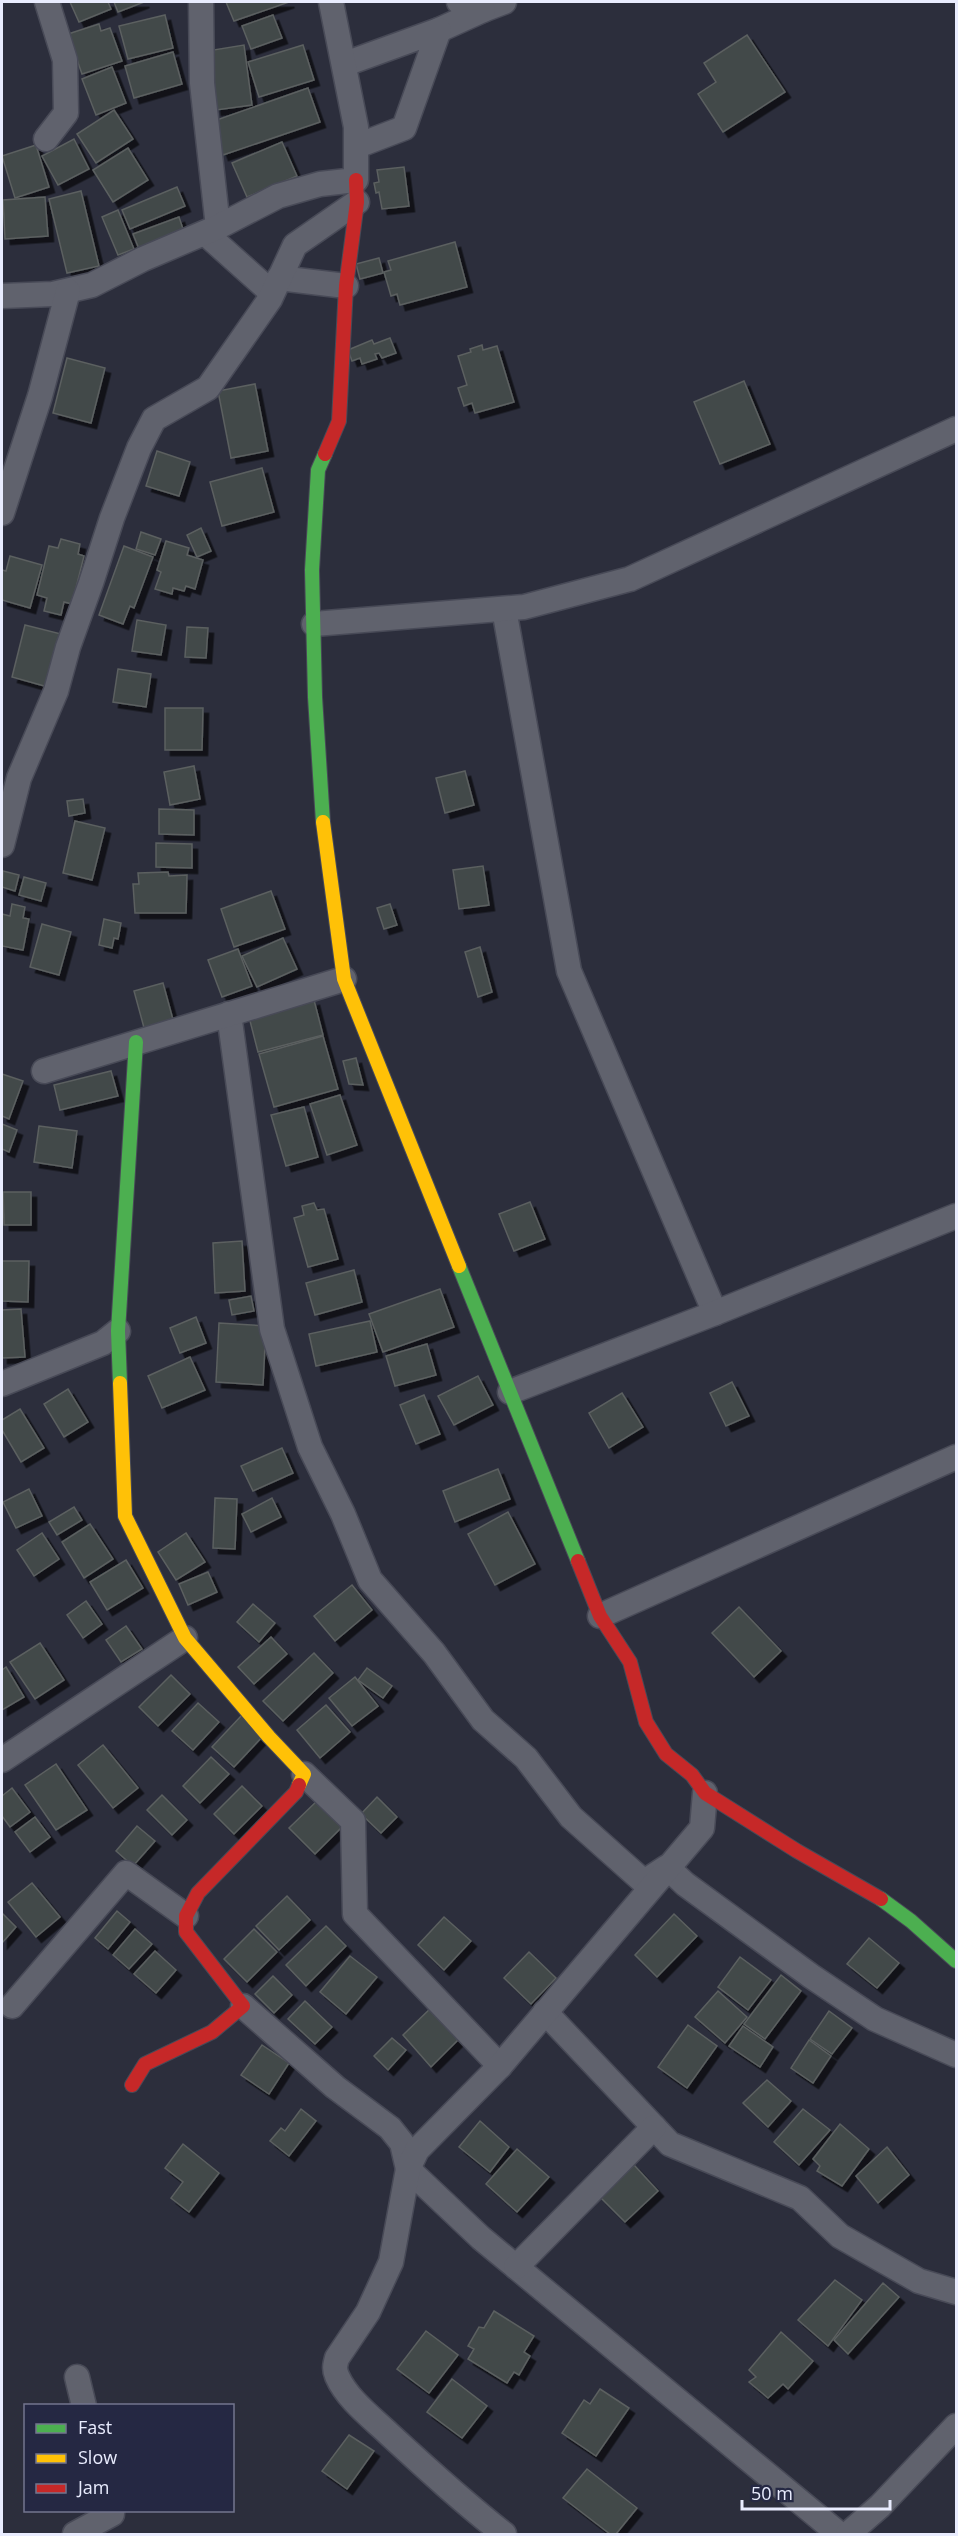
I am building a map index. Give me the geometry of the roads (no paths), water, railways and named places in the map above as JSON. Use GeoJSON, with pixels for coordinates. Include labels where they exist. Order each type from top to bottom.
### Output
{"type":"FeatureCollection","features":[{"type":"Feature","properties":{"kind":"street"},"geometry":{"type":"LineString","coordinates":[[46,139],[66,113],[65,60],[47,2]]}},
{"type":"Feature","properties":{"kind":"street"},"geometry":{"type":"LineString","coordinates":[[201,2],[202,83],[212,230],[276,286],[346,286]]}},
{"type":"Feature","properties":{"kind":"street"},"geometry":{"type":"LineString","coordinates":[[337,2],[331,2],[356,127],[357,191],[346,286],[339,421],[318,470],[312,570],[321,811],[344,979],[600,1616],[630,1662],[646,1722],[654,1736],[666,1754],[692,1775],[705,1793],[797,1851],[881,1899],[911,1921],[957,1961]]}},
{"type":"Feature","properties":{"kind":"street"},"geometry":{"type":"LineString","coordinates":[[459,2],[493,6]]}},
{"type":"Feature","properties":{"kind":"street"},"geometry":{"type":"LineString","coordinates":[[345,64],[440,30],[493,6]]}},
{"type":"Feature","properties":{"kind":"street"},"geometry":{"type":"LineString","coordinates":[[357,146],[404,128],[440,30]]}},
{"type":"Feature","properties":{"kind":"street"},"geometry":{"type":"LineString","coordinates":[[2,296],[53,294],[92,285],[142,260],[212,230],[278,196],[320,184],[357,191]]}},
{"type":"Feature","properties":{"kind":"street"},"geometry":{"type":"LineString","coordinates":[[2,845],[19,778],[56,691],[68,647],[126,478],[154,419],[208,388],[276,286],[295,245],[357,191]]}},
{"type":"Feature","properties":{"kind":"street"},"geometry":{"type":"LineString","coordinates":[[2,513],[40,396],[68,291]]}},
{"type":"Feature","properties":{"kind":"street"},"geometry":{"type":"LineString","coordinates":[[314,624],[524,607],[630,579],[957,429]]}},
{"type":"Feature","properties":{"kind":"street"},"geometry":{"type":"LineString","coordinates":[[504,609],[570,971],[715,1313]]}},
{"type":"Feature","properties":{"kind":"street"},"geometry":{"type":"LineString","coordinates":[[44,1071],[344,979]]}},
{"type":"Feature","properties":{"kind":"street"},"geometry":{"type":"LineString","coordinates":[[229,1014],[272,1329],[310,1447],[343,1514],[370,1580],[434,1653],[483,1719],[526,1758],[571,1817],[644,1882],[667,1867]]}},
{"type":"Feature","properties":{"kind":"street"},"geometry":{"type":"LineString","coordinates":[[136,1042],[118,1331],[125,1516],[185,1638],[269,1737],[353,1821],[355,1914],[500,2066]]}},
{"type":"Feature","properties":{"kind":"street"},"geometry":{"type":"LineString","coordinates":[[510,1392],[957,1216]]}},
{"type":"Feature","properties":{"kind":"street"},"geometry":{"type":"LineString","coordinates":[[2,1384],[103,1343],[118,1331]]}},
{"type":"Feature","properties":{"kind":"street"},"geometry":{"type":"LineString","coordinates":[[600,1616],[957,1457]]}},
{"type":"Feature","properties":{"kind":"street"},"geometry":{"type":"LineString","coordinates":[[2,1760],[185,1638]]}},
{"type":"Feature","properties":{"kind":"street"},"geometry":{"type":"LineString","coordinates":[[304,1774],[296,1792],[198,1893],[186,1917],[186,1932],[243,2006],[335,2087],[390,2128],[402,2143],[408,2169],[481,2238],[839,2535]]}},
{"type":"Feature","properties":{"kind":"street"},"geometry":{"type":"LineString","coordinates":[[504,2535],[461,2501],[376,2422],[352,2398],[337,2376],[334,2366],[368,2312],[391,2262],[408,2169],[417,2150],[500,2066],[702,1828],[705,1793]]}},
{"type":"Feature","properties":{"kind":"street"},"geometry":{"type":"LineString","coordinates":[[667,1867],[685,1884],[811,1977],[875,2019],[957,2055]]}},
{"type":"Feature","properties":{"kind":"street"},"geometry":{"type":"LineString","coordinates":[[12,2006],[126,1873],[186,1917]]}},
{"type":"Feature","properties":{"kind":"street"},"geometry":{"type":"LineString","coordinates":[[132,2085],[145,2064],[212,2032],[243,2006]]}},
{"type":"Feature","properties":{"kind":"street"},"geometry":{"type":"LineString","coordinates":[[545,2012],[669,2144],[800,2198],[840,2236],[919,2282],[957,2292]]}},
{"type":"Feature","properties":{"kind":"street"},"geometry":{"type":"LineString","coordinates":[[516,2266],[654,2127]]}},
{"type":"Feature","properties":{"kind":"street"},"geometry":{"type":"LineString","coordinates":[[77,2378],[84,2404]]}},
{"type":"Feature","properties":{"kind":"street"},"geometry":{"type":"LineString","coordinates":[[848,2535],[880,2506],[957,2426]]}},
{"type":"Feature","properties":{"kind":"street"},"geometry":{"type":"LineString","coordinates":[[75,2535],[112,2512]]}}]}
